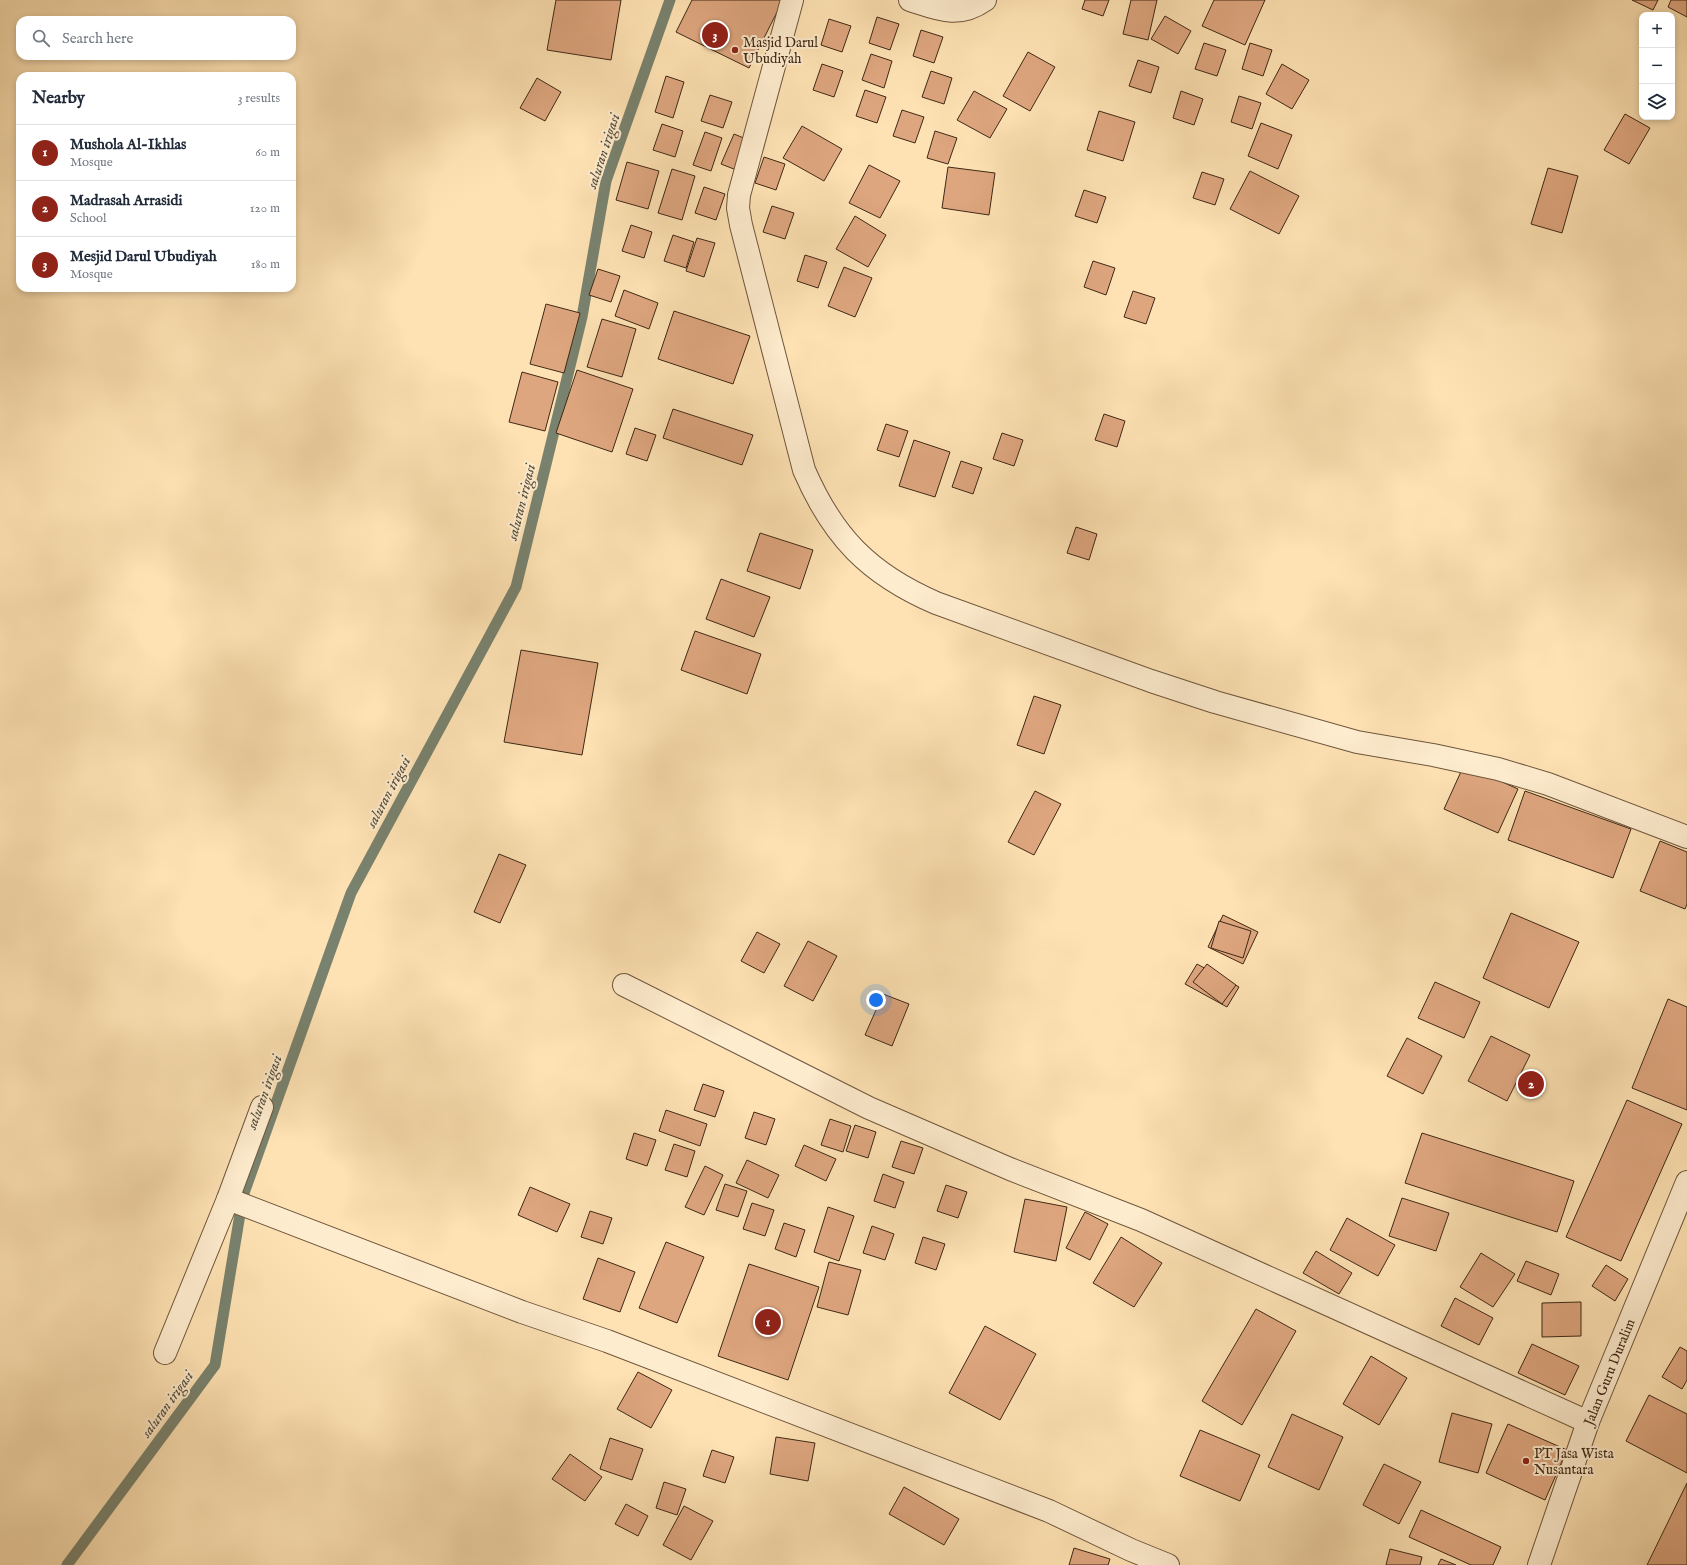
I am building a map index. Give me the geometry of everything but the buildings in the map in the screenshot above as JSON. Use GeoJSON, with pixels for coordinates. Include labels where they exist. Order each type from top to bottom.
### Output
{"type":"FeatureCollection","features":[{"type":"Feature","properties":{"kind":"street"},"geometry":{"type":"LineString","coordinates":[[792,0],[744,175],[738,208],[742,233],[804,470],[815,496],[829,520],[846,541],[866,561],[887,578],[911,592],[936,603],[1158,684],[1215,702],[1357,742],[1433,755],[1498,769],[1548,784],[1687,837]]}},
{"type":"Feature","properties":{"kind":"street"},"geometry":{"type":"LineString","coordinates":[[910,0],[939,9],[956,12],[972,8],[984,0]]}},
{"type":"Feature","properties":{"kind":"street"},"geometry":{"type":"LineString","coordinates":[[624,985],[869,1108],[1010,1169],[1141,1220],[1588,1422]]}},
{"type":"Feature","properties":{"kind":"street"},"geometry":{"type":"LineString","coordinates":[[165,1353],[228,1199],[262,1107]]}},
{"type":"Feature","properties":{"kind":"street","name":"Jalan Guru Duralim"},"geometry":{"type":"LineString","coordinates":[[1539,1565],[1588,1422],[1687,1182]]}},
{"type":"Feature","properties":{"kind":"street"},"geometry":{"type":"LineString","coordinates":[[228,1199],[522,1312],[622,1347],[1049,1511],[1131,1550],[1168,1565]]}},
{"type":"Feature","properties":{"kind":"waterway","name":"saluran irigasi"},"geometry":{"type":"LineString","coordinates":[[67,1565],[215,1365],[243,1196],[351,893],[516,587],[582,317],[606,181],[670,0]]}},
{"type":"Feature","properties":{"kind":"place","name":"Mesjid Darul Ubudiyah"},"geometry":{"type":"Point","coordinates":[715,35]}},
{"type":"Feature","properties":{"kind":"place","name":"Masjid Darul Ubudiyah"},"geometry":{"type":"Point","coordinates":[735,50]}},
{"type":"Feature","properties":{"kind":"place","name":"Madrasah Arrasidi"},"geometry":{"type":"Point","coordinates":[1531,1084]}},
{"type":"Feature","properties":{"kind":"place","name":"Mushola Al-Ikhlas"},"geometry":{"type":"Point","coordinates":[768,1322]}},
{"type":"Feature","properties":{"kind":"place","name":"PT Jasa Wista Nusantara"},"geometry":{"type":"Point","coordinates":[1526,1461]}}]}
